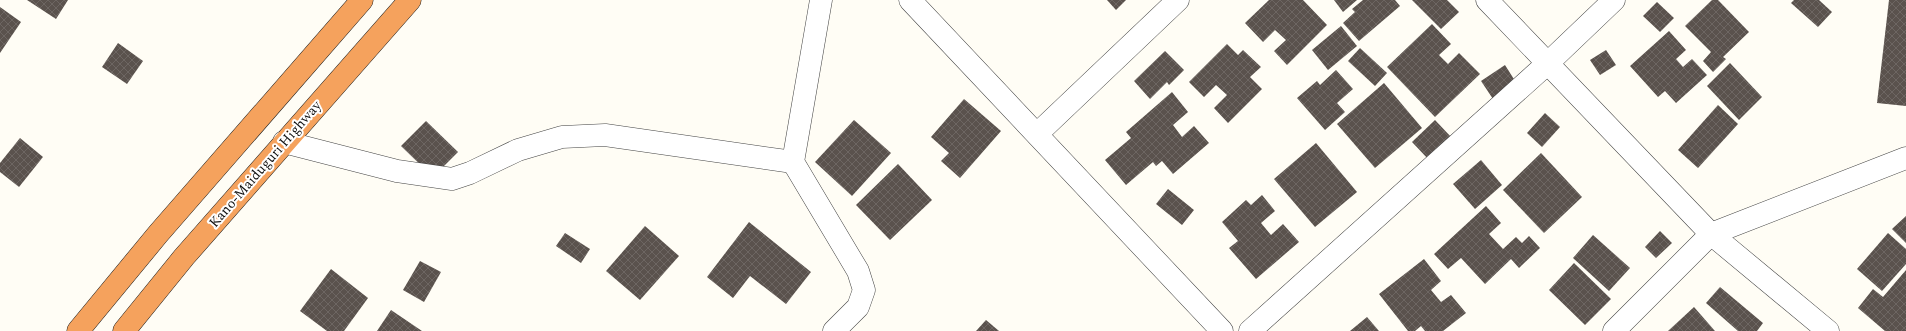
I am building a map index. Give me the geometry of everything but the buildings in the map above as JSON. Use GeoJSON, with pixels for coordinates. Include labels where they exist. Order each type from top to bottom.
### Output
{"type":"FeatureCollection","features":[{"type":"Feature","properties":{"kind":"highway"},"geometry":{"type":"LineString","coordinates":[[78,331],[158,234],[362,0]]}},
{"type":"Feature","properties":{"kind":"highway","name":"Kano-Maiduguri Highway"},"geometry":{"type":"LineString","coordinates":[[124,331],[184,258],[284,142],[410,0]]}},
{"type":"Feature","properties":{"kind":"street"},"geometry":{"type":"LineString","coordinates":[[821,0],[793,162],[858,271],[864,290],[858,307],[834,331]]}},
{"type":"Feature","properties":{"kind":"street"},"geometry":{"type":"LineString","coordinates":[[910,0],[1222,331]]}},
{"type":"Feature","properties":{"kind":"street"},"geometry":{"type":"LineString","coordinates":[[1037,134],[1178,0]]}},
{"type":"Feature","properties":{"kind":"street"},"geometry":{"type":"LineString","coordinates":[[1487,0],[1712,234],[1828,331]]}},
{"type":"Feature","properties":{"kind":"street"},"geometry":{"type":"LineString","coordinates":[[1250,331],[1548,63],[1614,0]]}},
{"type":"Feature","properties":{"kind":"street"},"geometry":{"type":"LineString","coordinates":[[284,142],[397,171],[452,179],[470,174],[518,150],[562,137],[598,135],[793,162]]}},
{"type":"Feature","properties":{"kind":"street"},"geometry":{"type":"LineString","coordinates":[[1614,331],[1712,234],[1906,158]]}}]}
